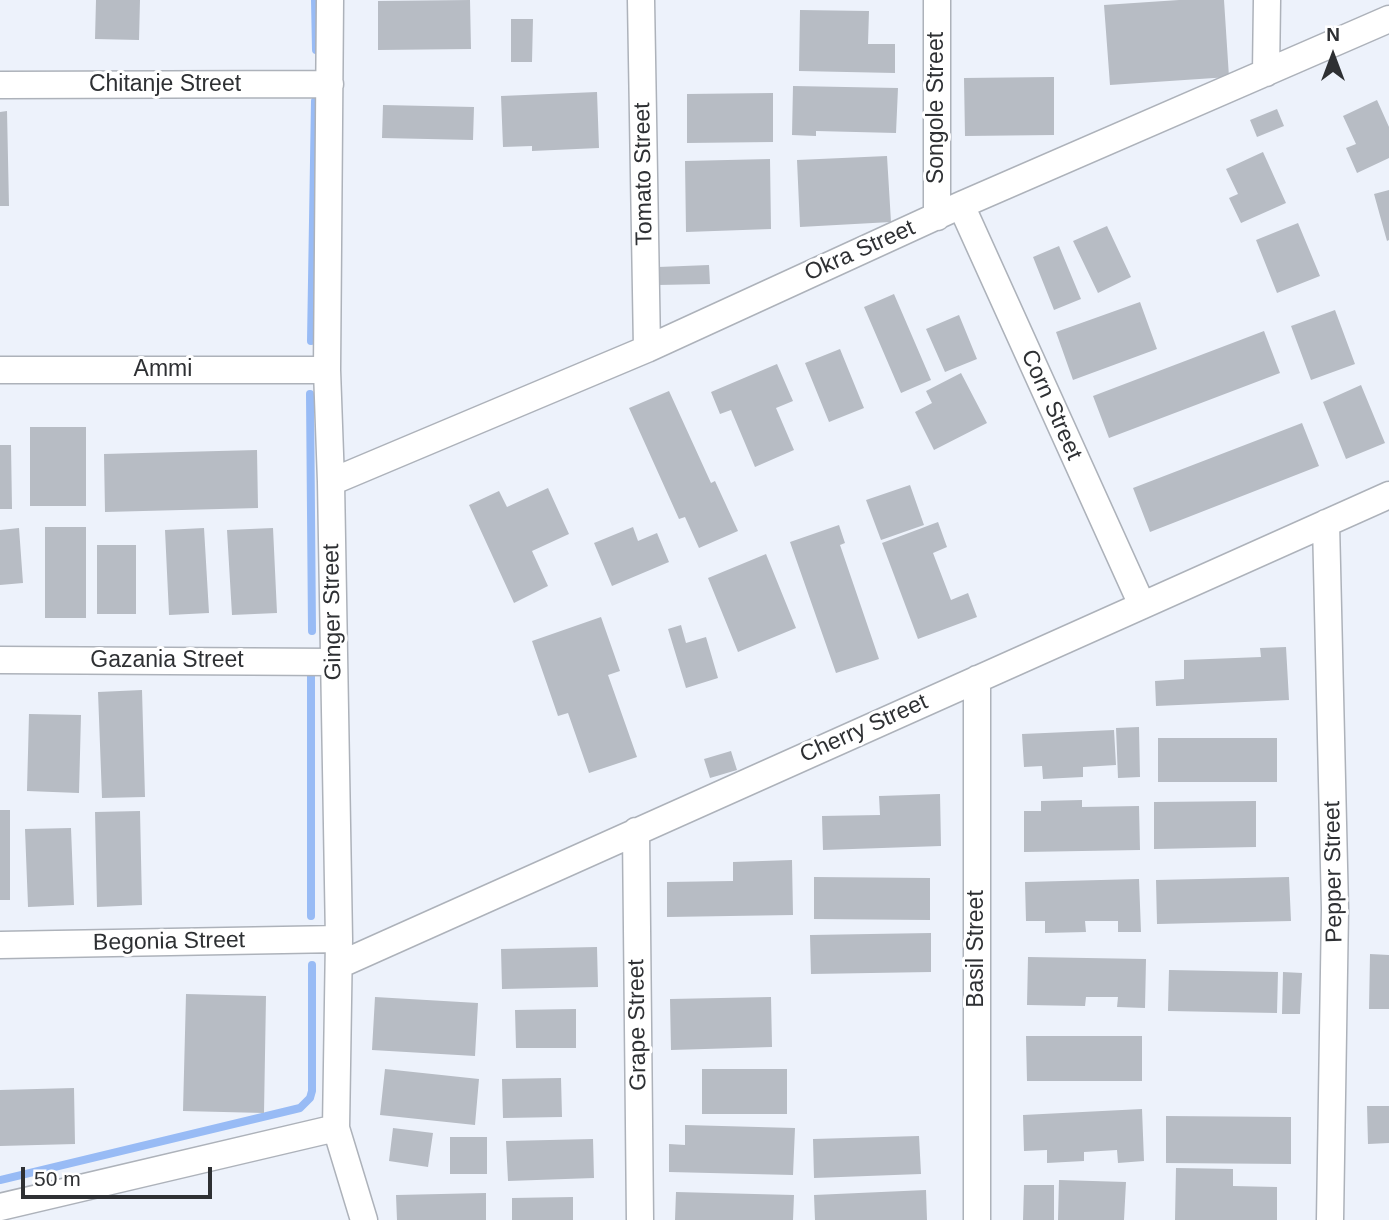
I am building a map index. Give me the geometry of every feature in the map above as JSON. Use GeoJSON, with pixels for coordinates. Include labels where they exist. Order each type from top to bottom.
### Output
{"type":"FeatureCollection","features":[{"type":"Feature","properties":{"kind":"street","name":"Ginger Street"},"geometry":{"type":"LineString","coordinates":[[330,0],[327,370],[339,952],[337,1128],[364,1220]]}},
{"type":"Feature","properties":{"kind":"street","name":"Tomato Street"},"geometry":{"type":"LineString","coordinates":[[641,0],[647,349]]}},
{"type":"Feature","properties":{"kind":"street","name":"Songole Street"},"geometry":{"type":"LineString","coordinates":[[937,0],[937,217]]}},
{"type":"Feature","properties":{"kind":"street"},"geometry":{"type":"LineString","coordinates":[[1266,73],[1267,0]]}},
{"type":"Feature","properties":{"kind":"street","name":"Okra Street"},"geometry":{"type":"LineString","coordinates":[[331,482],[647,349],[961,205],[1389,19]]}},
{"type":"Feature","properties":{"kind":"street","name":"Chitanje Street"},"geometry":{"type":"LineString","coordinates":[[0,85],[330,84]]}},
{"type":"Feature","properties":{"kind":"street","name":"Corn Street"},"geometry":{"type":"LineString","coordinates":[[961,205],[1142,605]]}},
{"type":"Feature","properties":{"kind":"street","name":"Ammi"},"geometry":{"type":"LineString","coordinates":[[0,370],[327,370]]}},
{"type":"Feature","properties":{"kind":"street","name":"Cherry Street"},"geometry":{"type":"LineString","coordinates":[[339,952],[636,831],[1389,495]]}},
{"type":"Feature","properties":{"kind":"street","name":"Pepper Street"},"geometry":{"type":"LineString","coordinates":[[1326,523],[1335,909],[1330,1220]]}},
{"type":"Feature","properties":{"kind":"street","name":"Gazania Street"},"geometry":{"type":"LineString","coordinates":[[0,660],[334,662]]}},
{"type":"Feature","properties":{"kind":"street","name":"Basil Street"},"geometry":{"type":"LineString","coordinates":[[977,679],[977,1220]]}},
{"type":"Feature","properties":{"kind":"street","name":"Grape Street"},"geometry":{"type":"LineString","coordinates":[[636,831],[640,1220]]}},
{"type":"Feature","properties":{"kind":"street","name":"Begonia Street"},"geometry":{"type":"LineString","coordinates":[[0,944],[339,952]]}},
{"type":"Feature","properties":{"kind":"street"},"geometry":{"type":"LineString","coordinates":[[0,1206],[337,1128]]}},
{"type":"Feature","properties":{"kind":"building"},"geometry":{"type":"Polygon","coordinates":[[[96,0],[140,0],[139,40],[95,39],[96,0]]]}},
{"type":"Feature","properties":{"kind":"building"},"geometry":{"type":"Polygon","coordinates":[[[470,0],[471,49],[378,50],[378,1],[470,0]]]}},
{"type":"Feature","properties":{"kind":"building"},"geometry":{"type":"Polygon","coordinates":[[[1224,0],[1229,77],[1110,85],[1104,5],[1224,0]]]}},
{"type":"Feature","properties":{"kind":"building"},"geometry":{"type":"Polygon","coordinates":[[[800,10],[869,11],[868,44],[895,44],[895,73],[799,71],[800,10]]]}},
{"type":"Feature","properties":{"kind":"building"},"geometry":{"type":"Polygon","coordinates":[[[511,19],[533,19],[532,62],[511,62],[511,19]]]}},
{"type":"Feature","properties":{"kind":"building"},"geometry":{"type":"Polygon","coordinates":[[[1054,77],[1054,135],[965,136],[964,78],[1054,77]]]}},
{"type":"Feature","properties":{"kind":"building"},"geometry":{"type":"Polygon","coordinates":[[[793,86],[898,88],[896,133],[816,131],[816,136],[792,135],[793,86]]]}},
{"type":"Feature","properties":{"kind":"building"},"geometry":{"type":"Polygon","coordinates":[[[597,92],[599,148],[532,151],[532,146],[503,147],[501,96],[597,92]]]}},
{"type":"Feature","properties":{"kind":"building"},"geometry":{"type":"Polygon","coordinates":[[[773,93],[773,142],[687,143],[687,94],[773,93]]]}},
{"type":"Feature","properties":{"kind":"building"},"geometry":{"type":"Polygon","coordinates":[[[1377,100],[1389,127],[1389,158],[1357,173],[1346,148],[1356,144],[1343,116],[1377,100]]]}},
{"type":"Feature","properties":{"kind":"building"},"geometry":{"type":"Polygon","coordinates":[[[383,105],[474,107],[473,140],[382,138],[383,105]]]}},
{"type":"Feature","properties":{"kind":"building"},"geometry":{"type":"Polygon","coordinates":[[[1277,109],[1284,126],[1257,137],[1250,120],[1277,109]]]}},
{"type":"Feature","properties":{"kind":"building"},"geometry":{"type":"Polygon","coordinates":[[[7,111],[9,206],[0,206],[0,112],[7,111]]]}},
{"type":"Feature","properties":{"kind":"building"},"geometry":{"type":"Polygon","coordinates":[[[1263,152],[1286,203],[1241,223],[1229,198],[1238,194],[1226,169],[1263,152]]]}},
{"type":"Feature","properties":{"kind":"building"},"geometry":{"type":"Polygon","coordinates":[[[887,156],[891,222],[800,227],[797,160],[887,156]]]}},
{"type":"Feature","properties":{"kind":"building"},"geometry":{"type":"Polygon","coordinates":[[[770,159],[771,229],[686,232],[685,161],[770,159]]]}},
{"type":"Feature","properties":{"kind":"building"},"geometry":{"type":"Polygon","coordinates":[[[1389,190],[1389,240],[1387,241],[1374,194],[1389,190]]]}},
{"type":"Feature","properties":{"kind":"building"},"geometry":{"type":"Polygon","coordinates":[[[1298,223],[1320,276],[1277,293],[1256,240],[1298,223]]]}},
{"type":"Feature","properties":{"kind":"building"},"geometry":{"type":"Polygon","coordinates":[[[1107,226],[1131,277],[1098,293],[1073,241],[1107,226]]]}},
{"type":"Feature","properties":{"kind":"building"},"geometry":{"type":"Polygon","coordinates":[[[1059,246],[1081,299],[1054,310],[1033,257],[1059,246]]]}},
{"type":"Feature","properties":{"kind":"building"},"geometry":{"type":"Polygon","coordinates":[[[709,265],[710,284],[658,285],[658,267],[709,265]]]}},
{"type":"Feature","properties":{"kind":"building"},"geometry":{"type":"Polygon","coordinates":[[[894,294],[931,380],[901,393],[864,307],[894,294]]]}},
{"type":"Feature","properties":{"kind":"building"},"geometry":{"type":"Polygon","coordinates":[[[1140,302],[1157,349],[1073,380],[1056,332],[1140,302]]]}},
{"type":"Feature","properties":{"kind":"building"},"geometry":{"type":"Polygon","coordinates":[[[1335,310],[1355,364],[1311,380],[1291,326],[1335,310]]]}},
{"type":"Feature","properties":{"kind":"building"},"geometry":{"type":"Polygon","coordinates":[[[959,315],[977,359],[945,372],[926,329],[959,315]]]}},
{"type":"Feature","properties":{"kind":"building"},"geometry":{"type":"Polygon","coordinates":[[[1264,331],[1280,373],[1109,438],[1093,396],[1264,331]]]}},
{"type":"Feature","properties":{"kind":"building"},"geometry":{"type":"Polygon","coordinates":[[[840,349],[864,408],[829,422],[805,363],[840,349]]]}},
{"type":"Feature","properties":{"kind":"building"},"geometry":{"type":"Polygon","coordinates":[[[777,364],[793,401],[776,408],[794,450],[755,467],[731,410],[720,414],[711,392],[777,364]]]}},
{"type":"Feature","properties":{"kind":"building"},"geometry":{"type":"Polygon","coordinates":[[[961,373],[987,423],[934,450],[915,412],[932,403],[926,391],[961,373]]]}},
{"type":"Feature","properties":{"kind":"building"},"geometry":{"type":"Polygon","coordinates":[[[1361,385],[1385,443],[1346,459],[1323,402],[1361,385]]]}},
{"type":"Feature","properties":{"kind":"building"},"geometry":{"type":"Polygon","coordinates":[[[669,391],[711,483],[715,481],[738,531],[699,548],[685,517],[679,519],[629,408],[669,391]]]}},
{"type":"Feature","properties":{"kind":"building"},"geometry":{"type":"Polygon","coordinates":[[[1302,423],[1319,466],[1150,532],[1133,488],[1302,423]]]}},
{"type":"Feature","properties":{"kind":"building"},"geometry":{"type":"Polygon","coordinates":[[[30,427],[86,427],[86,506],[30,506],[30,427]]]}},
{"type":"Feature","properties":{"kind":"building"},"geometry":{"type":"Polygon","coordinates":[[[0,445],[11,445],[12,509],[0,509],[0,445]]]}},
{"type":"Feature","properties":{"kind":"building"},"geometry":{"type":"Polygon","coordinates":[[[257,450],[258,508],[105,512],[104,454],[257,450]]]}},
{"type":"Feature","properties":{"kind":"building"},"geometry":{"type":"Polygon","coordinates":[[[910,485],[924,525],[881,540],[866,500],[910,485]]]}},
{"type":"Feature","properties":{"kind":"building"},"geometry":{"type":"Polygon","coordinates":[[[548,488],[569,534],[532,551],[548,586],[514,603],[469,505],[499,491],[507,507],[548,488]]]}},
{"type":"Feature","properties":{"kind":"building"},"geometry":{"type":"Polygon","coordinates":[[[938,522],[947,547],[933,553],[951,600],[968,593],[977,617],[918,639],[882,543],[938,522]]]}},
{"type":"Feature","properties":{"kind":"building"},"geometry":{"type":"Polygon","coordinates":[[[839,525],[845,543],[840,545],[879,659],[836,673],[790,542],[839,525]]]}},
{"type":"Feature","properties":{"kind":"building"},"geometry":{"type":"Polygon","coordinates":[[[45,527],[86,527],[86,618],[45,618],[45,527]]]}},
{"type":"Feature","properties":{"kind":"building"},"geometry":{"type":"Polygon","coordinates":[[[633,527],[638,541],[657,533],[669,562],[612,586],[594,543],[633,527]]]}},
{"type":"Feature","properties":{"kind":"building"},"geometry":{"type":"Polygon","coordinates":[[[19,528],[23,583],[0,585],[0,530],[19,528]]]}},
{"type":"Feature","properties":{"kind":"building"},"geometry":{"type":"Polygon","coordinates":[[[204,528],[209,613],[169,615],[165,530],[204,528]]]}},
{"type":"Feature","properties":{"kind":"building"},"geometry":{"type":"Polygon","coordinates":[[[273,528],[277,613],[232,615],[227,530],[273,528]]]}},
{"type":"Feature","properties":{"kind":"building"},"geometry":{"type":"Polygon","coordinates":[[[97,545],[136,545],[136,614],[97,614],[97,545]]]}},
{"type":"Feature","properties":{"kind":"building"},"geometry":{"type":"Polygon","coordinates":[[[766,554],[796,628],[738,652],[708,578],[766,554]]]}},
{"type":"Feature","properties":{"kind":"building"},"geometry":{"type":"Polygon","coordinates":[[[601,617],[620,671],[608,675],[637,757],[589,773],[568,713],[558,716],[532,641],[601,617]]]}},
{"type":"Feature","properties":{"kind":"building"},"geometry":{"type":"Polygon","coordinates":[[[681,625],[686,643],[706,637],[718,678],[686,688],[668,629],[681,625]]]}},
{"type":"Feature","properties":{"kind":"building"},"geometry":{"type":"Polygon","coordinates":[[[1286,647],[1289,700],[1156,706],[1155,681],[1184,679],[1184,660],[1261,657],[1260,648],[1286,647]]]}},
{"type":"Feature","properties":{"kind":"building"},"geometry":{"type":"Polygon","coordinates":[[[142,690],[145,797],[102,798],[98,692],[142,690]]]}},
{"type":"Feature","properties":{"kind":"building"},"geometry":{"type":"Polygon","coordinates":[[[29,714],[81,715],[79,793],[27,791],[29,714]]]}},
{"type":"Feature","properties":{"kind":"building"},"geometry":{"type":"Polygon","coordinates":[[[1139,727],[1140,777],[1118,778],[1116,728],[1139,727]]]}},
{"type":"Feature","properties":{"kind":"building"},"geometry":{"type":"Polygon","coordinates":[[[1114,730],[1116,765],[1083,767],[1083,777],[1043,779],[1042,766],[1024,767],[1022,734],[1114,730]]]}},
{"type":"Feature","properties":{"kind":"building"},"geometry":{"type":"Polygon","coordinates":[[[1158,738],[1277,738],[1277,782],[1158,782],[1158,738]]]}},
{"type":"Feature","properties":{"kind":"building"},"geometry":{"type":"Polygon","coordinates":[[[731,751],[737,770],[710,778],[704,759],[731,751]]]}},
{"type":"Feature","properties":{"kind":"building"},"geometry":{"type":"Polygon","coordinates":[[[940,794],[941,846],[823,850],[822,816],[880,815],[879,796],[940,794]]]}},
{"type":"Feature","properties":{"kind":"building"},"geometry":{"type":"Polygon","coordinates":[[[1082,800],[1082,807],[1139,806],[1140,850],[1024,852],[1024,811],[1041,811],[1041,801],[1082,800]]]}},
{"type":"Feature","properties":{"kind":"building"},"geometry":{"type":"Polygon","coordinates":[[[1256,801],[1256,847],[1154,849],[1154,802],[1256,801]]]}},
{"type":"Feature","properties":{"kind":"building"},"geometry":{"type":"Polygon","coordinates":[[[0,810],[10,810],[10,900],[0,900],[0,810]]]}},
{"type":"Feature","properties":{"kind":"building"},"geometry":{"type":"Polygon","coordinates":[[[140,811],[142,905],[97,907],[95,812],[140,811]]]}},
{"type":"Feature","properties":{"kind":"building"},"geometry":{"type":"Polygon","coordinates":[[[71,828],[74,905],[28,907],[25,829],[71,828]]]}},
{"type":"Feature","properties":{"kind":"building"},"geometry":{"type":"Polygon","coordinates":[[[792,860],[793,915],[667,917],[667,882],[733,881],[733,862],[792,860]]]}},
{"type":"Feature","properties":{"kind":"building"},"geometry":{"type":"Polygon","coordinates":[[[814,877],[930,878],[930,920],[814,919],[814,877]]]}},
{"type":"Feature","properties":{"kind":"building"},"geometry":{"type":"Polygon","coordinates":[[[1289,877],[1291,921],[1157,924],[1156,880],[1289,877]]]}},
{"type":"Feature","properties":{"kind":"building"},"geometry":{"type":"Polygon","coordinates":[[[1139,879],[1141,932],[1118,932],[1118,921],[1085,921],[1086,932],[1045,933],[1045,921],[1026,921],[1025,882],[1139,879]]]}},
{"type":"Feature","properties":{"kind":"building"},"geometry":{"type":"Polygon","coordinates":[[[931,933],[931,972],[811,974],[810,935],[931,933]]]}},
{"type":"Feature","properties":{"kind":"building"},"geometry":{"type":"Polygon","coordinates":[[[597,947],[598,987],[502,989],[501,949],[597,947]]]}},
{"type":"Feature","properties":{"kind":"building"},"geometry":{"type":"Polygon","coordinates":[[[1370,954],[1389,955],[1389,1009],[1369,1009],[1370,954]]]}},
{"type":"Feature","properties":{"kind":"building"},"geometry":{"type":"Polygon","coordinates":[[[1028,957],[1146,959],[1145,1008],[1117,1007],[1118,997],[1086,997],[1085,1006],[1027,1005],[1028,957]]]}},
{"type":"Feature","properties":{"kind":"building"},"geometry":{"type":"Polygon","coordinates":[[[1169,970],[1278,972],[1277,1013],[1168,1011],[1169,970]]]}},
{"type":"Feature","properties":{"kind":"building"},"geometry":{"type":"Polygon","coordinates":[[[1283,972],[1302,973],[1300,1014],[1282,1014],[1283,972]]]}},
{"type":"Feature","properties":{"kind":"building"},"geometry":{"type":"Polygon","coordinates":[[[186,994],[266,996],[264,1113],[183,1111],[186,994]]]}},
{"type":"Feature","properties":{"kind":"building"},"geometry":{"type":"Polygon","coordinates":[[[375,997],[478,1003],[475,1056],[372,1050],[375,997]]]}},
{"type":"Feature","properties":{"kind":"building"},"geometry":{"type":"Polygon","coordinates":[[[771,997],[772,1047],[671,1050],[670,999],[771,997]]]}},
{"type":"Feature","properties":{"kind":"building"},"geometry":{"type":"Polygon","coordinates":[[[576,1009],[576,1048],[516,1048],[515,1010],[576,1009]]]}},
{"type":"Feature","properties":{"kind":"building"},"geometry":{"type":"Polygon","coordinates":[[[1026,1036],[1142,1036],[1142,1081],[1027,1081],[1026,1036]]]}},
{"type":"Feature","properties":{"kind":"building"},"geometry":{"type":"Polygon","coordinates":[[[385,1069],[479,1079],[475,1125],[380,1115],[385,1069]]]}},
{"type":"Feature","properties":{"kind":"building"},"geometry":{"type":"Polygon","coordinates":[[[702,1069],[787,1069],[787,1114],[702,1114],[702,1069]]]}},
{"type":"Feature","properties":{"kind":"building"},"geometry":{"type":"Polygon","coordinates":[[[561,1078],[562,1117],[503,1118],[502,1079],[561,1078]]]}},
{"type":"Feature","properties":{"kind":"building"},"geometry":{"type":"Polygon","coordinates":[[[74,1088],[75,1144],[0,1146],[0,1090],[74,1088]]]}},
{"type":"Feature","properties":{"kind":"building"},"geometry":{"type":"Polygon","coordinates":[[[1367,1106],[1389,1106],[1389,1143],[1368,1144],[1367,1106]]]}},
{"type":"Feature","properties":{"kind":"building"},"geometry":{"type":"Polygon","coordinates":[[[1142,1109],[1144,1161],[1118,1163],[1117,1150],[1084,1152],[1084,1161],[1047,1163],[1047,1150],[1024,1151],[1023,1115],[1142,1109]]]}},
{"type":"Feature","properties":{"kind":"building"},"geometry":{"type":"Polygon","coordinates":[[[1166,1116],[1291,1117],[1291,1164],[1166,1163],[1166,1116]]]}},
{"type":"Feature","properties":{"kind":"building"},"geometry":{"type":"Polygon","coordinates":[[[685,1125],[795,1128],[793,1175],[669,1172],[669,1144],[685,1145],[685,1125]]]}},
{"type":"Feature","properties":{"kind":"building"},"geometry":{"type":"Polygon","coordinates":[[[393,1128],[433,1133],[428,1167],[389,1161],[393,1128]]]}},
{"type":"Feature","properties":{"kind":"building"},"geometry":{"type":"Polygon","coordinates":[[[919,1136],[921,1174],[814,1178],[813,1139],[919,1136]]]}},
{"type":"Feature","properties":{"kind":"building"},"geometry":{"type":"Polygon","coordinates":[[[450,1137],[487,1137],[487,1174],[450,1174],[450,1137]]]}},
{"type":"Feature","properties":{"kind":"building"},"geometry":{"type":"Polygon","coordinates":[[[593,1139],[594,1178],[508,1181],[506,1141],[593,1139]]]}},
{"type":"Feature","properties":{"kind":"building"},"geometry":{"type":"Polygon","coordinates":[[[1176,1168],[1233,1169],[1233,1186],[1277,1187],[1277,1220],[1175,1220],[1176,1168]]]}},
{"type":"Feature","properties":{"kind":"building"},"geometry":{"type":"Polygon","coordinates":[[[1059,1180],[1126,1182],[1124,1220],[1058,1220],[1059,1180]]]}},
{"type":"Feature","properties":{"kind":"building"},"geometry":{"type":"Polygon","coordinates":[[[1024,1185],[1054,1185],[1054,1220],[1023,1220],[1024,1185]]]}},
{"type":"Feature","properties":{"kind":"building"},"geometry":{"type":"Polygon","coordinates":[[[926,1190],[927,1220],[815,1220],[814,1195],[926,1190]]]}},
{"type":"Feature","properties":{"kind":"building"},"geometry":{"type":"Polygon","coordinates":[[[676,1192],[794,1195],[793,1220],[675,1220],[676,1192]]]}},
{"type":"Feature","properties":{"kind":"building"},"geometry":{"type":"Polygon","coordinates":[[[486,1193],[486,1220],[397,1220],[396,1195],[486,1193]]]}},
{"type":"Feature","properties":{"kind":"building"},"geometry":{"type":"Polygon","coordinates":[[[573,1197],[573,1220],[512,1220],[512,1198],[573,1197]]]}},
{"type":"Feature","properties":{"kind":"waterway"},"geometry":{"type":"LineString","coordinates":[[315,0],[316,50]]}},
{"type":"Feature","properties":{"kind":"waterway"},"geometry":{"type":"LineString","coordinates":[[311,341],[315,101]]}},
{"type":"Feature","properties":{"kind":"waterway"},"geometry":{"type":"LineString","coordinates":[[310,394],[312,631]]}},
{"type":"Feature","properties":{"kind":"waterway"},"geometry":{"type":"LineString","coordinates":[[311,676],[311,916]]}},
{"type":"Feature","properties":{"kind":"waterway"},"geometry":{"type":"LineString","coordinates":[[0,1180],[300,1108],[310,1098],[312,1091],[312,965]]}}]}
